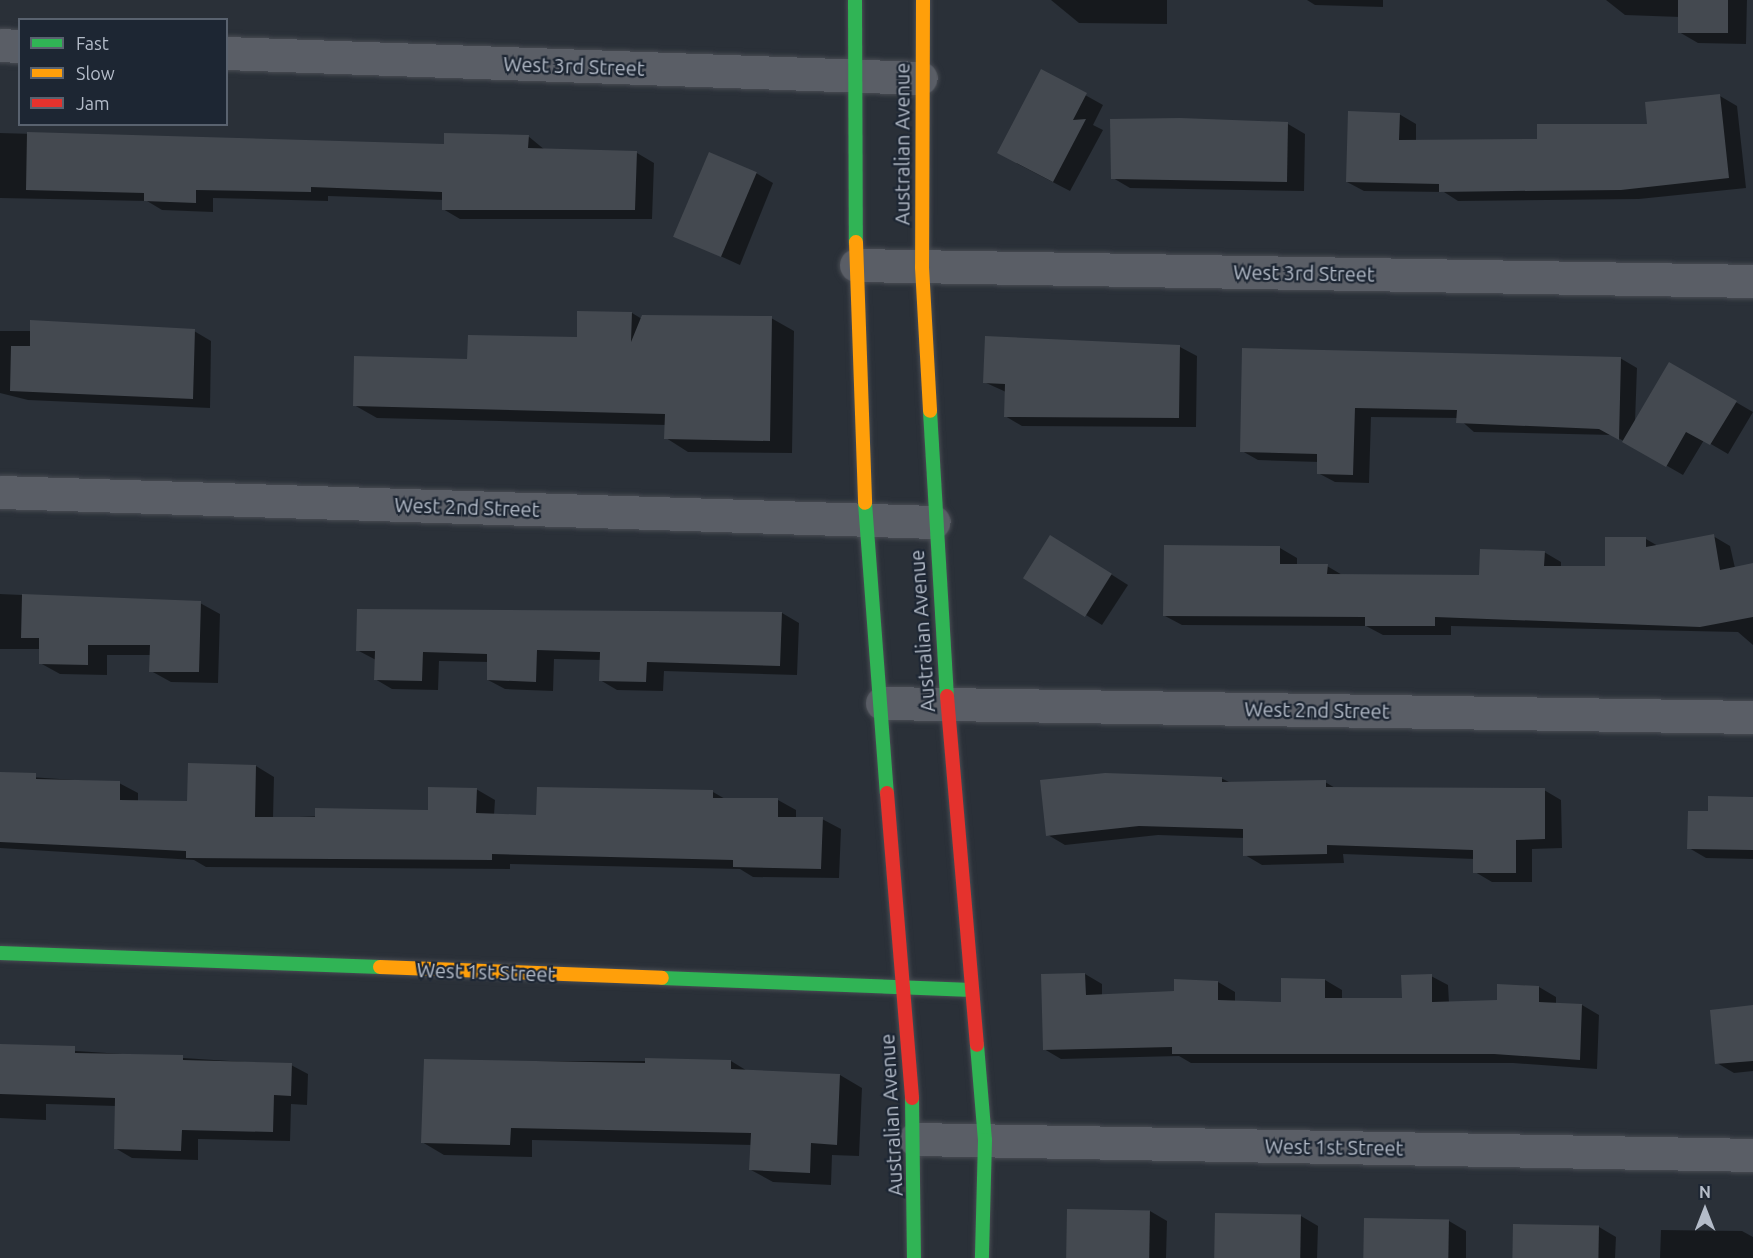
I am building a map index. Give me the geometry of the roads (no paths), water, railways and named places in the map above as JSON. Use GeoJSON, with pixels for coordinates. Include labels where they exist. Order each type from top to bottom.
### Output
{"type":"FeatureCollection","features":[{"type":"Feature","properties":{"kind":"main road","name":"Australian Avenue"},"geometry":{"type":"LineString","coordinates":[[855,0],[853,76],[856,265],[866,522],[915,1139],[914,1258]]}},
{"type":"Feature","properties":{"kind":"main road","name":"Australian Avenue"},"geometry":{"type":"LineString","coordinates":[[923,0],[922,267],[934,522],[947,703],[985,1140],[982,1258]]}},
{"type":"Feature","properties":{"kind":"main road","name":"West 1st Street"},"geometry":{"type":"LineString","coordinates":[[0,953],[972,990]]}},
{"type":"Feature","properties":{"kind":"street"},"geometry":{"type":"LineString","coordinates":[[0,45],[18,46]]}},
{"type":"Feature","properties":{"kind":"street","name":"West 3rd Street"},"geometry":{"type":"LineString","coordinates":[[228,53],[921,78]]}},
{"type":"Feature","properties":{"kind":"street","name":"West 3rd Street"},"geometry":{"type":"LineString","coordinates":[[856,265],[1753,281]]}},
{"type":"Feature","properties":{"kind":"street","name":"West 2nd Street"},"geometry":{"type":"LineString","coordinates":[[0,492],[866,522],[934,522]]}},
{"type":"Feature","properties":{"kind":"street","name":"West 2nd Street"},"geometry":{"type":"LineString","coordinates":[[882,703],[1753,717]]}},
{"type":"Feature","properties":{"kind":"street","name":"West 1st Street"},"geometry":{"type":"LineString","coordinates":[[915,1139],[1753,1155]]}}]}
